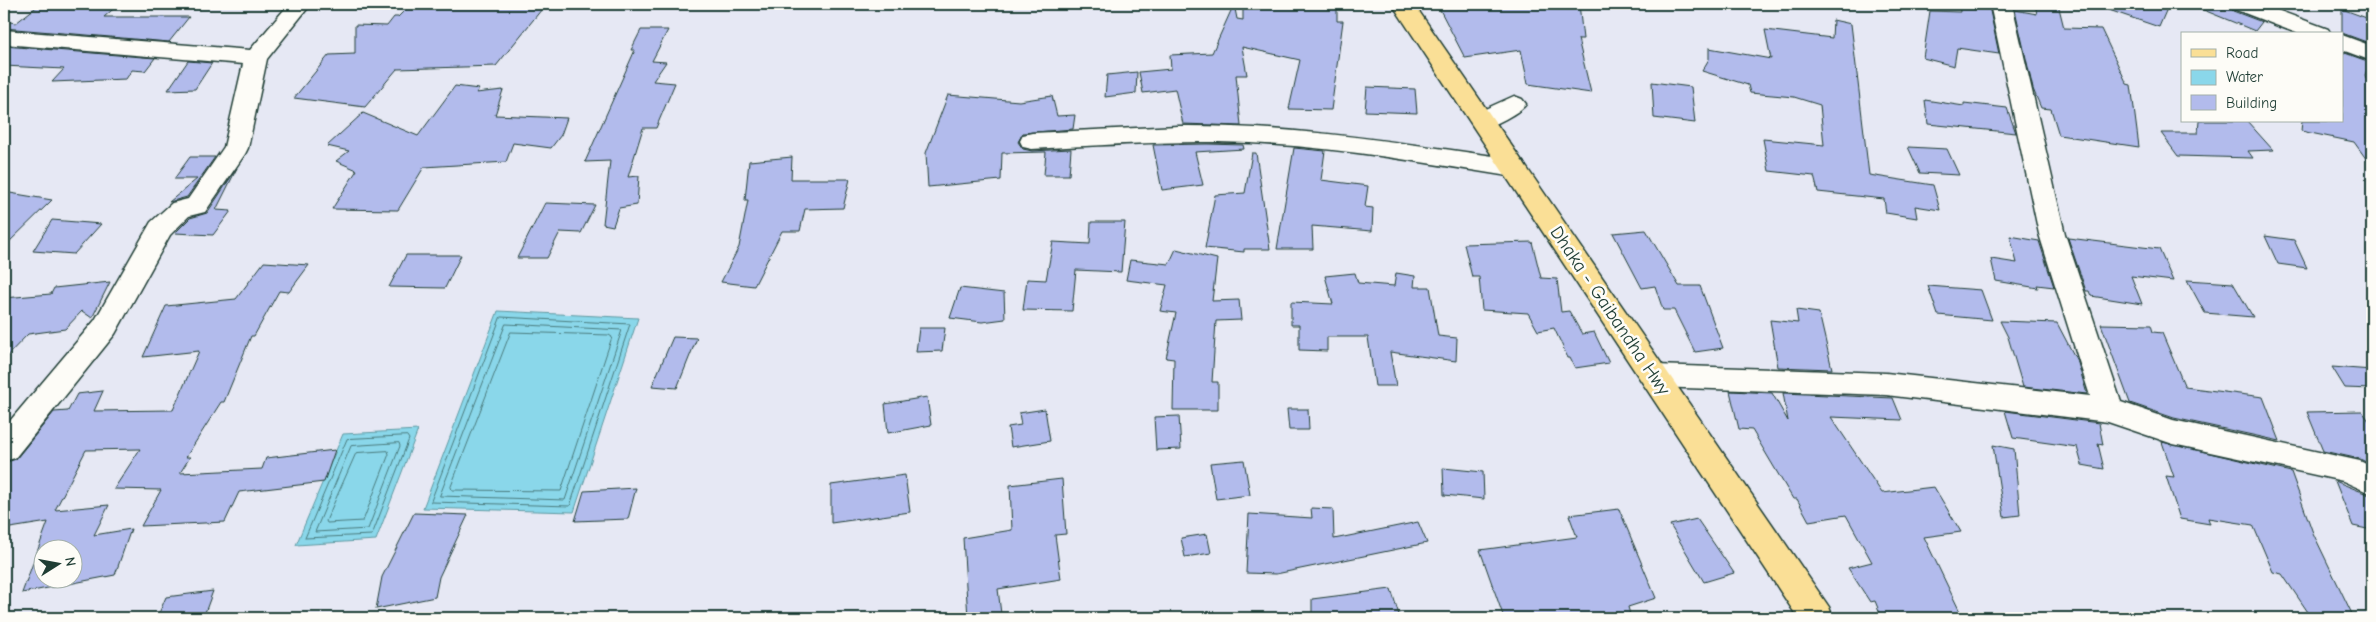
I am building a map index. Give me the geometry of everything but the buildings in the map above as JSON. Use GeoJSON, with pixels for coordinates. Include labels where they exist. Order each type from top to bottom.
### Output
{"type":"FeatureCollection","features":[{"type":"Feature","properties":{"kind":"main road","name":"Dhaka - Gaibandha Hwy"},"geometry":{"type":"LineString","coordinates":[[1403,4],[1817,618]]}},
{"type":"Feature","properties":{"kind":"street"},"geometry":{"type":"LineString","coordinates":[[4,449],[105,326],[160,229],[181,209],[196,206],[218,176],[236,148],[256,58],[300,4]]}},
{"type":"Feature","properties":{"kind":"street"},"geometry":{"type":"LineString","coordinates":[[2001,4],[2052,234],[2109,410]]}},
{"type":"Feature","properties":{"kind":"street"},"geometry":{"type":"LineString","coordinates":[[2242,4],[2315,32]]}},
{"type":"Feature","properties":{"kind":"street"},"geometry":{"type":"LineString","coordinates":[[4,37],[256,58]]}},
{"type":"Feature","properties":{"kind":"street"},"geometry":{"type":"LineString","coordinates":[[2344,43],[2372,54]]}},
{"type":"Feature","properties":{"kind":"street"},"geometry":{"type":"LineString","coordinates":[[1482,120],[1514,104]]}},
{"type":"Feature","properties":{"kind":"street"},"geometry":{"type":"LineString","coordinates":[[1032,141],[1164,134],[1266,136],[1353,145],[1514,168]]}},
{"type":"Feature","properties":{"kind":"street"},"geometry":{"type":"LineString","coordinates":[[1655,376],[1886,384],[2109,410],[2173,432],[2349,470],[2372,481]]}},
{"type":"Feature","properties":{"kind":"water"},"geometry":{"type":"Polygon","coordinates":[[[498,311],[638,318],[574,512],[423,508],[498,311]]]}},
{"type":"Feature","properties":{"kind":"water"},"geometry":{"type":"Polygon","coordinates":[[[418,430],[376,540],[296,545],[343,434],[418,430]]]}}]}
